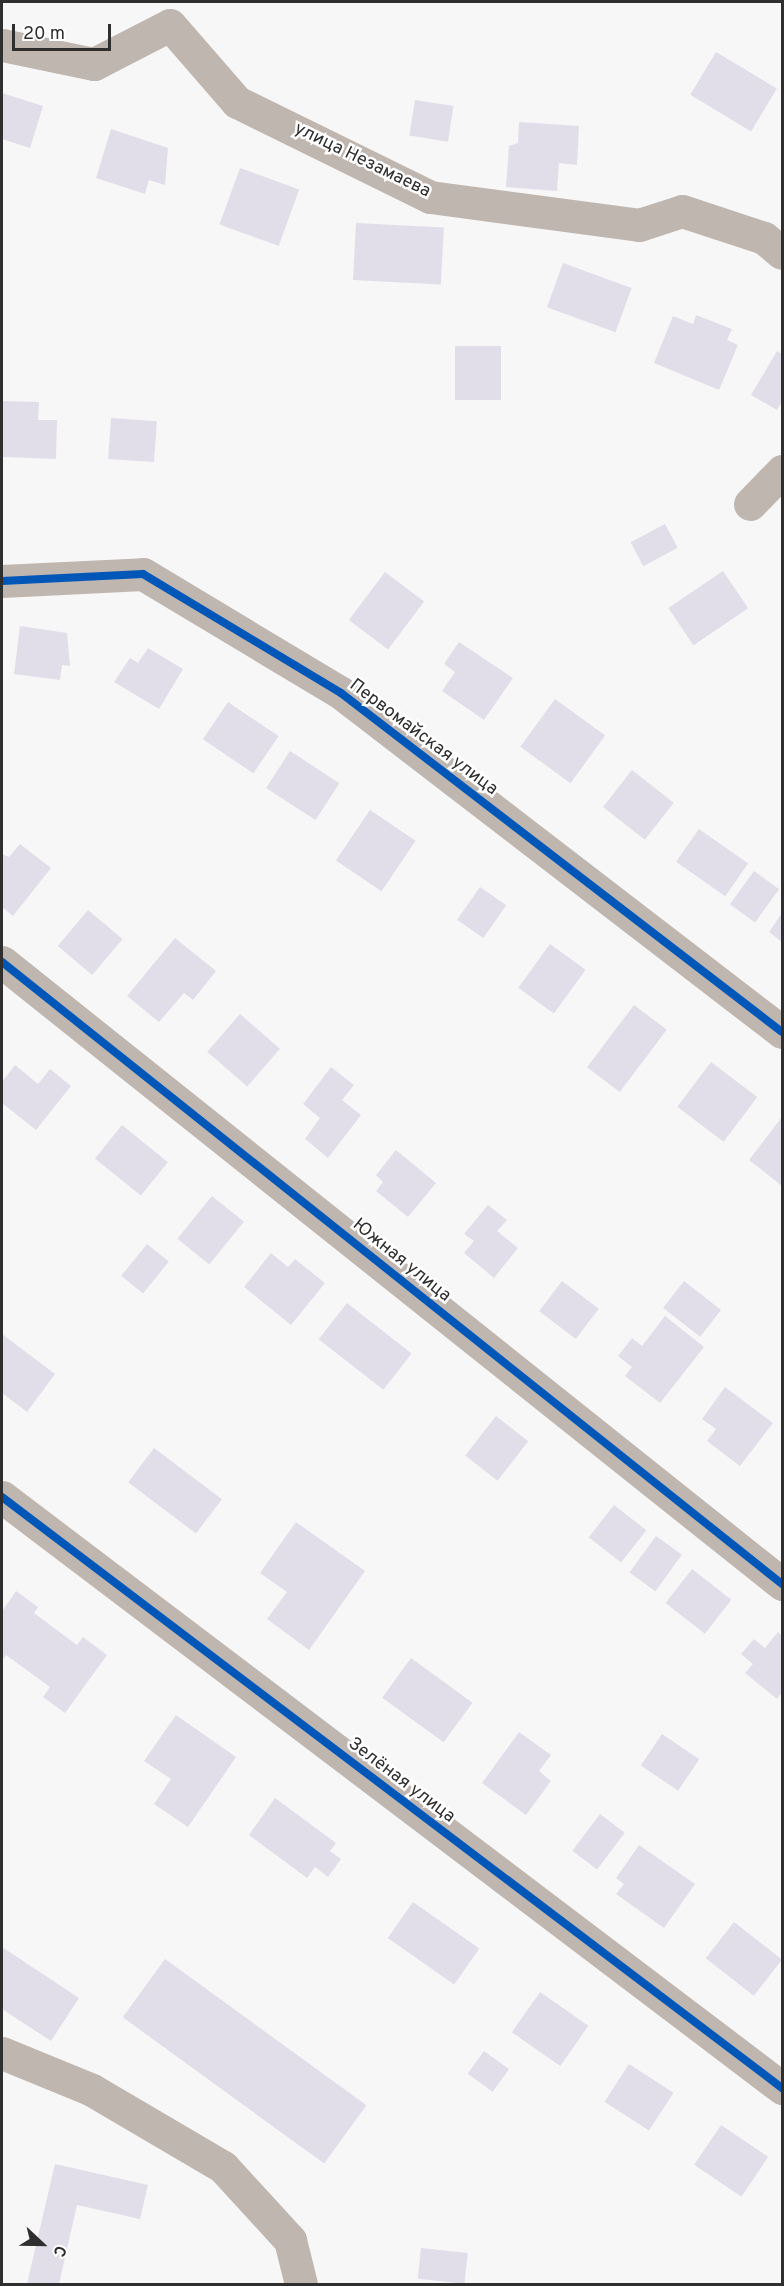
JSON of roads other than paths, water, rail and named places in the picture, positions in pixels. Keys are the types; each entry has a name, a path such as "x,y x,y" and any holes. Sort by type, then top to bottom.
{"street":[{"name":"улица Незамаева","path":"2,45 94,64 169,13 237,102 430,197 639,225 682,211 773,245"},
{"path":"750,504 783,471"},
{"name":"Первомайская улица","path":"2,581 143,574 340,693 783,1032"},
{"name":"Южная улица","path":"2,962 783,1584"},
{"name":"Зелёная улица","path":"2,1497 783,2088"},
{"path":"2,2053 92,2090 223,2167 290,2240 301,2284"}]}
